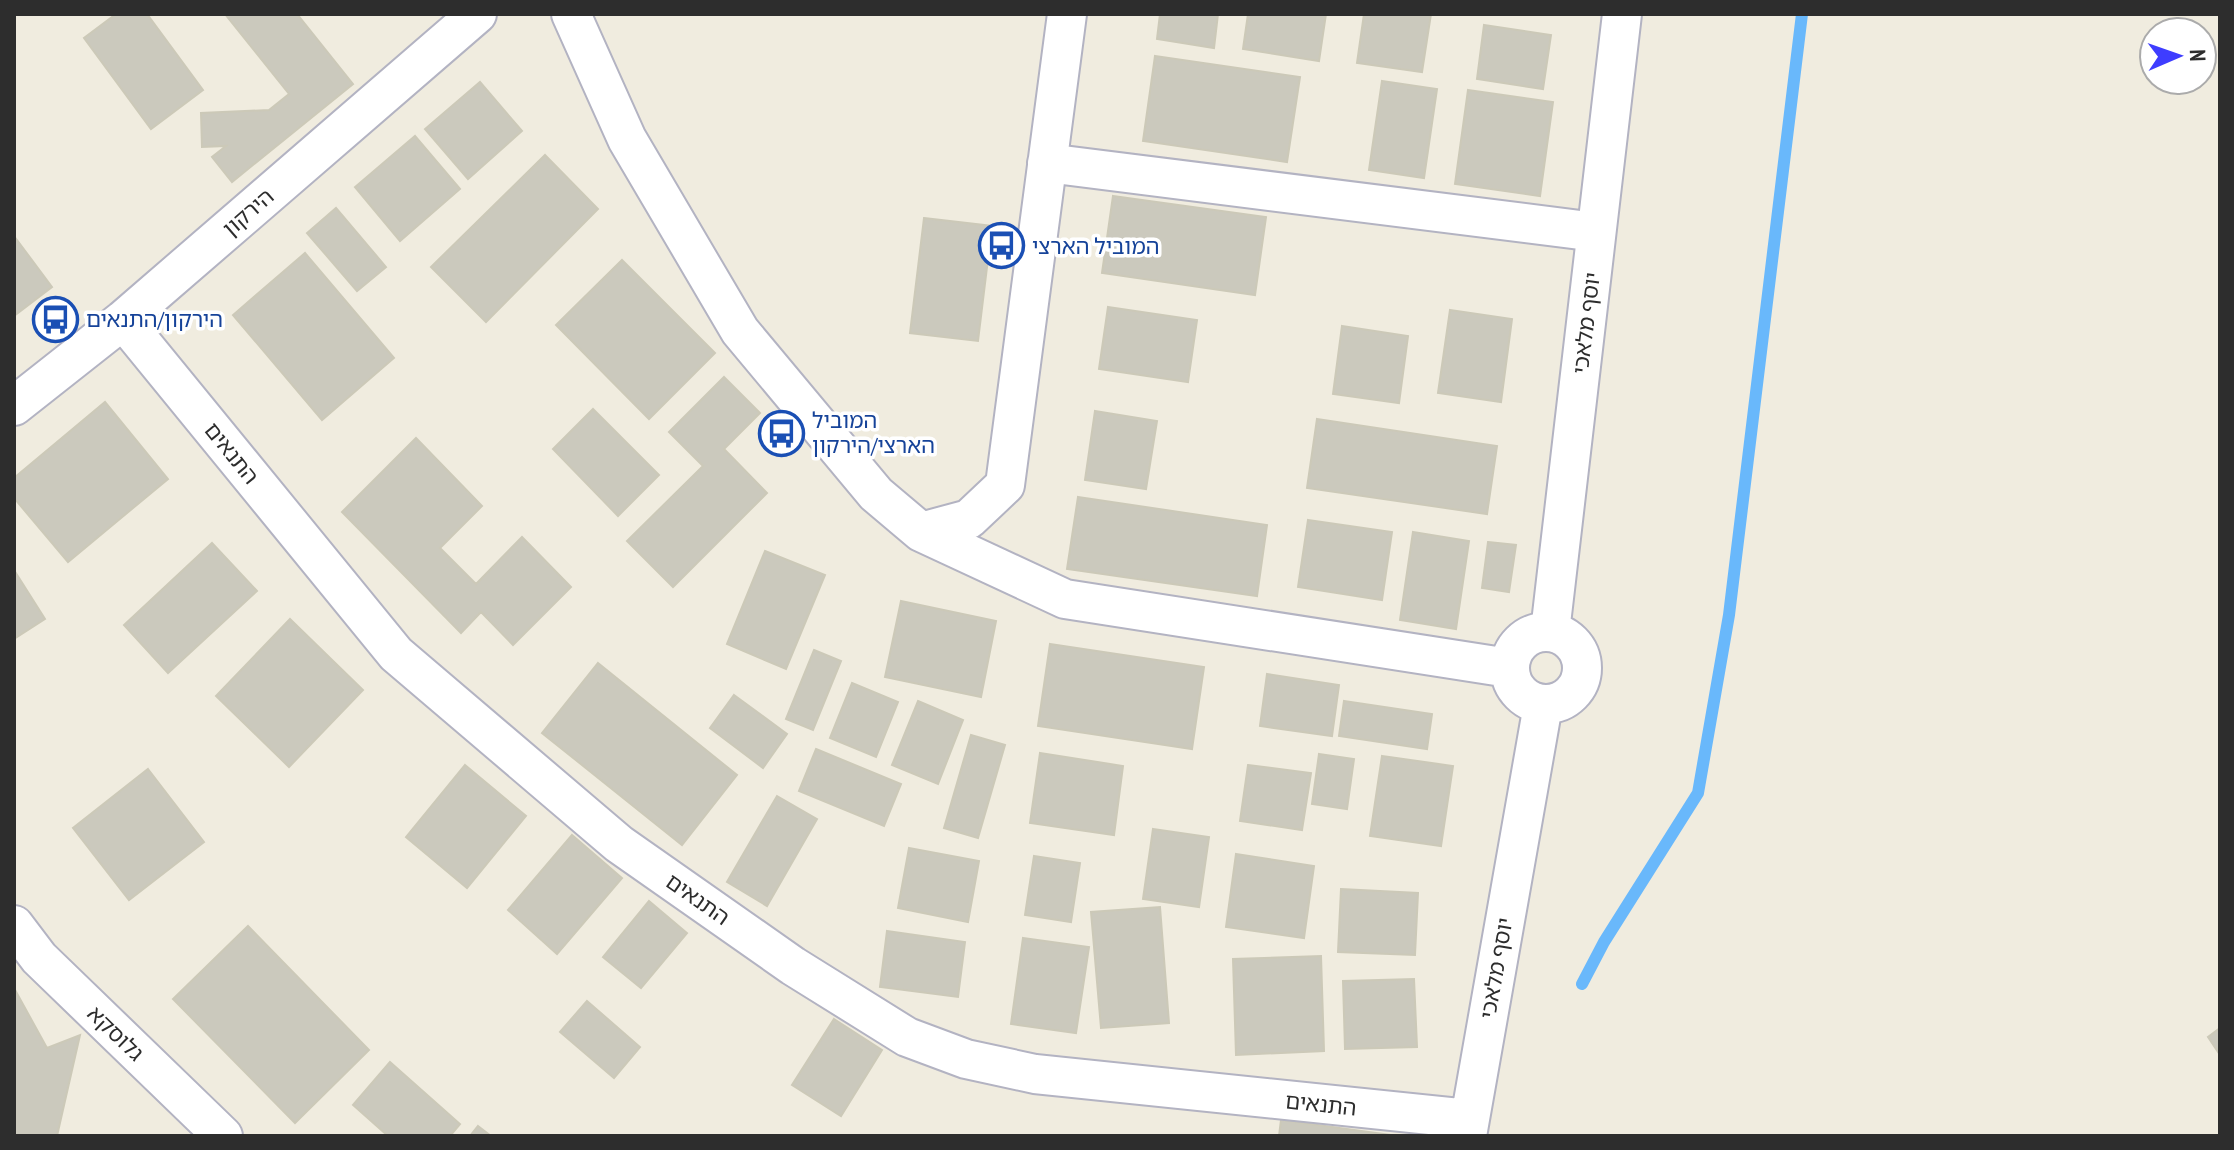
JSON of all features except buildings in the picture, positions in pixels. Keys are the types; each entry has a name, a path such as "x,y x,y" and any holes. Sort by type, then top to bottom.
{"street":[{"name":"הירקון","path":"14,406 123,320 477,14"},
{"path":"571,14 627,139 740,331 876,494 921,532 1065,599 1509,668"},
{"path":"921,532 969,519 1005,485 1067,14"},
{"name":"יוסף מלאכי","path":"1550,632 1622,14"},
{"path":"1047,163 1596,232"},
{"name":"התנאים","path":"123,320 396,654 619,844 793,966 907,1037 966,1059 1035,1074 1468,1127"},
{"path":"1550,632 1565,637 1574,645 1583,669 1576,689 1567,698 1543,705 1528,700 1518,692 1509,668 1516,647 1525,638 1550,632"},
{"name":"יוסף מלאכי","path":"1468,1127 1543,705"},
{"name":"גלוסקא","path":"14,925 39,958 223,1136"}],"waterway":[{"path":"1582,984 1604,942 1698,793 1729,615 1802,14"}],"place":[{"name":"המוביל הארצי","path":"1001,246"},
{"name":"הירקון/התנאים","path":"55,319"},
{"name":"המוביל הארצי/הירקון","path":"781,433"}]}
